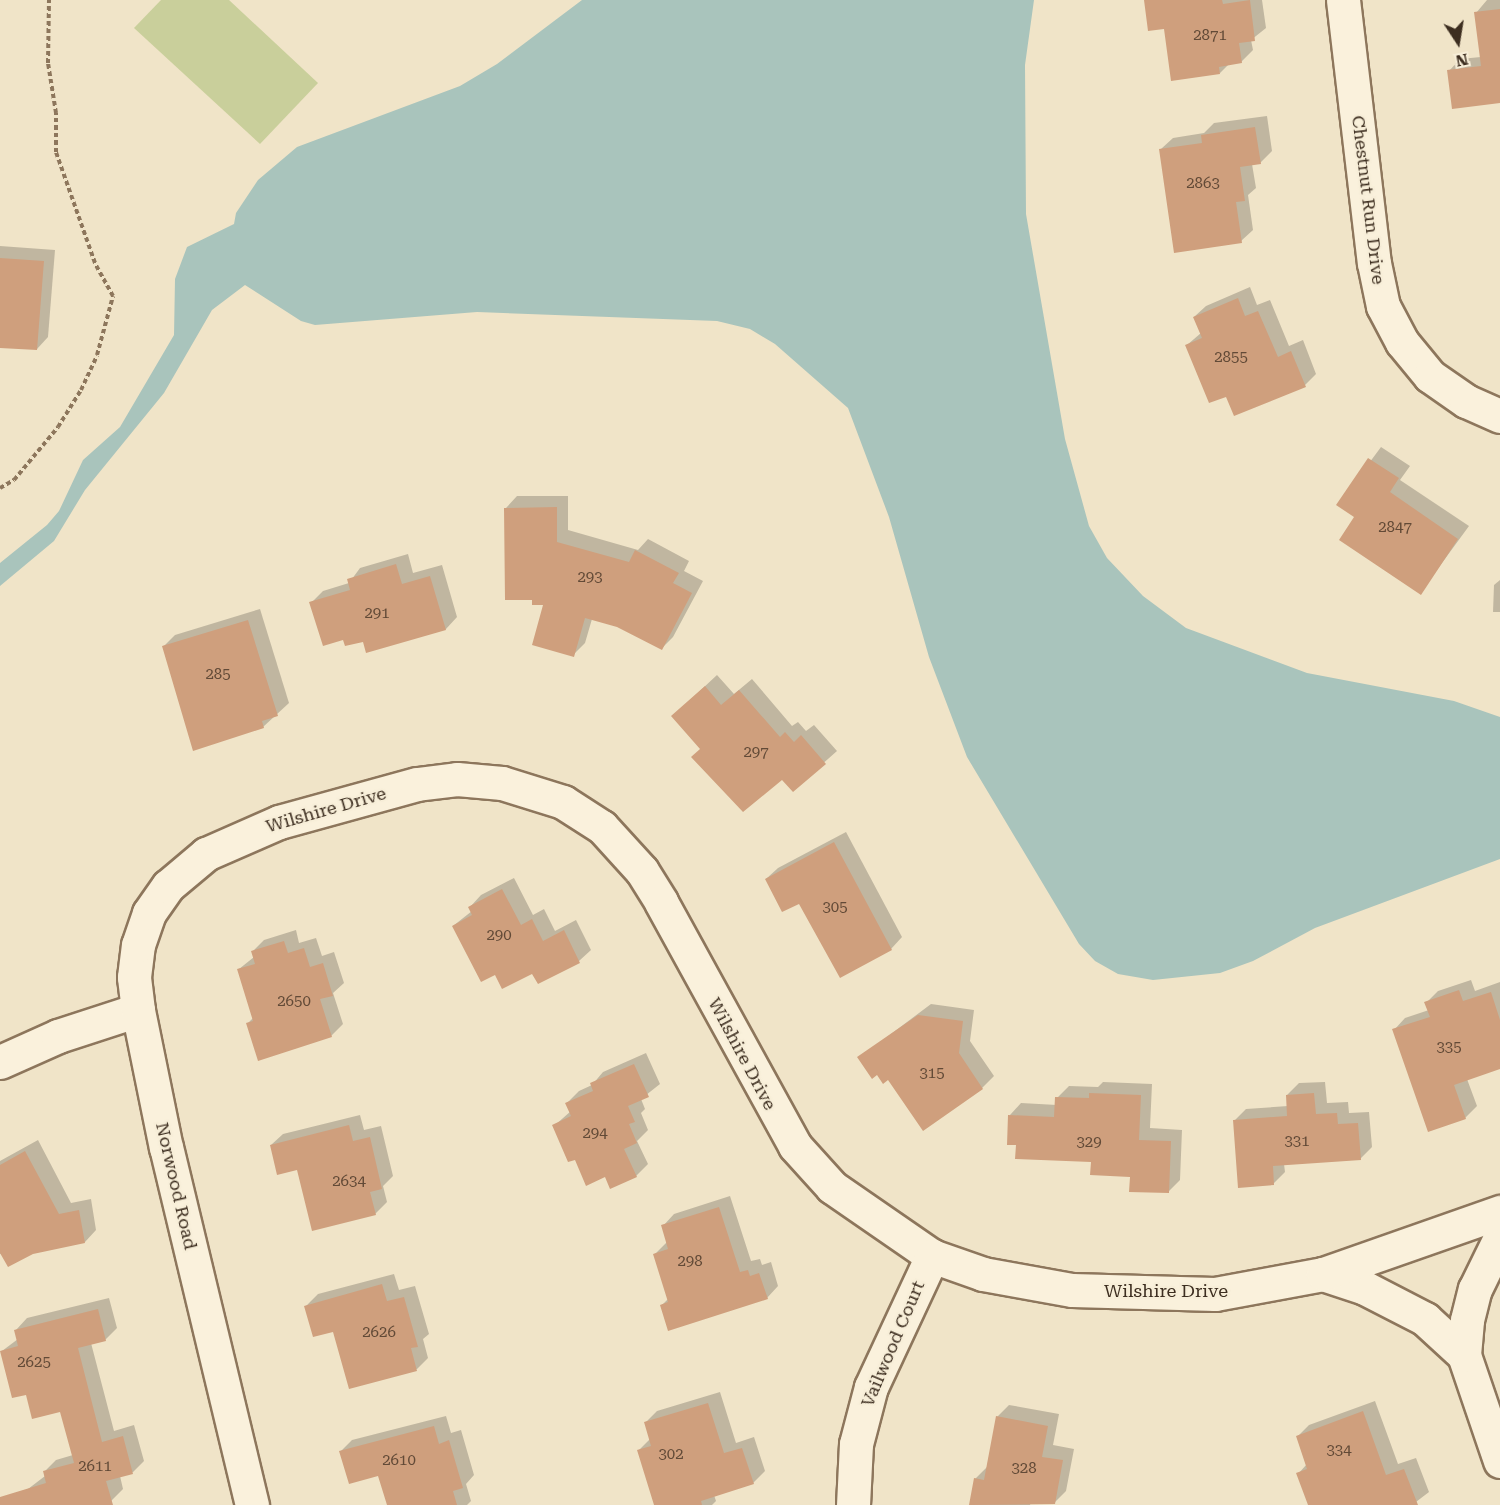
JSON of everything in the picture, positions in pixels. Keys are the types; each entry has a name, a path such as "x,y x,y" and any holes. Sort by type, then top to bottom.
{"street":[{"name":"Chestnut Run Drive","path":"1343,0 1374,263 1383,306 1402,342 1430,376 1466,401 1500,416"},
{"name":"Wilshire Drive","path":"138,1010 134,978 138,945 149,913 168,886 189,867 233,839 417,784 479,779 538,792 588,816 622,846 642,871 780,1125 810,1164 871,1216 932,1256 1021,1282 1118,1292 1215,1294 1323,1274 1500,1212"},
{"path":"0,1062 58,1036 138,1010"},
{"name":"Norwood Road","path":"138,1010 166,1148 252,1505"},
{"path":"1500,1238 1475,1289 1467,1320 1464,1355 1500,1461"},
{"name":"Vailwood Court","path":"853,1505 856,1444 872,1387 932,1256"},
{"path":"1323,1274 1365,1288 1416,1314 1464,1355"}],"path":[{"path":"0,488 14,480 58,427 81,390 97,355 113,296 95,263 56,152 56,113 48,63 49,0"}],"green space":[{"path":"161,0 229,0 318,83 260,144 134,28"}],"water":[{"path":"582,0 1034,0 1025,65 1026,214 1065,439 1089,526 1107,558 1143,596 1186,628 1307,673 1454,701 1500,717 1500,859 1315,928 1253,961 1220,973 1153,980 1118,974 1095,961 1079,944 967,757 929,657 889,517 848,408 775,344 750,329 717,321 477,312 315,325 301,321 245,285 212,310 164,393 85,490 54,541 0,586 0,563 47,525 59,511 83,460 120,427 174,335 175,279 187,247 234,224 236,213 258,180 297,147 460,86 497,64"}],"building":[{"path":"1144,0 1222,0 1223,4 1250,0 1255,41 1239,43 1242,63 1219,67 1220,74 1171,81 1164,29 1148,31"},
{"path":"1500,9 1500,103 1452,109 1447,70 1481,66 1474,12"},
{"path":"1255,127 1261,164 1240,167 1245,201 1236,202 1242,243 1174,253 1159,149 1202,143 1201,135"},
{"path":"0,258 44,261 37,350 0,348"},
{"path":"1238,298 1245,316 1258,311 1278,357 1291,351 1306,387 1234,416 1226,397 1209,403 1185,345 1202,338 1193,317"},
{"path":"1368,458 1399,478 1390,492 1458,539 1421,595 1339,540 1354,517 1336,505"},
{"path":"557,507 557,542 629,562 635,550 679,573 673,583 692,593 662,650 617,627 585,618 574,657 532,645 543,605 532,605 532,600 505,600 504,508"},
{"path":"396,564 402,584 430,576 446,630 366,653 363,642 345,646 343,640 323,646 309,602 350,590 347,579"},
{"path":"248,620 278,716 262,721 264,728 193,751 162,646"},
{"path":"705,686 721,705 739,690 780,737 785,732 794,742 801,735 826,764 793,792 782,780 743,812 691,757 700,749 671,716"},
{"path":"834,842 892,950 840,978 799,904 782,912 765,879"},
{"path":"502,889 521,925 532,919 543,941 564,930 580,963 538,984 532,974 502,989 495,975 481,982 452,926 472,915 468,907"},
{"path":"284,941 288,953 304,948 310,967 323,963 333,996 320,999 332,1037 258,1061 246,1023 253,1021 237,969 255,964 251,951"},
{"path":"1459,990 1463,1001 1491,992 1500,1020 1500,1069 1454,1085 1466,1119 1428,1132 1392,1029 1430,1017 1424,1002"},
{"path":"918,1015 963,1021 959,1053 983,1089 923,1131 888,1080 883,1084 877,1075 872,1079 857,1057"},
{"path":"634,1064 649,1097 628,1106 635,1122 629,1124 637,1143 624,1149 637,1177 610,1189 605,1177 586,1186 575,1160 568,1162 552,1125 571,1116 565,1103 593,1091 590,1083"},
{"path":"1089,1093 1141,1095 1139,1140 1171,1141 1169,1193 1129,1192 1130,1177 1090,1175 1091,1162 1015,1159 1016,1145 1007,1145 1008,1115 1054,1117 1055,1097 1089,1098"},
{"path":"1314,1093 1316,1114 1337,1113 1338,1124 1358,1123 1361,1160 1273,1166 1274,1185 1238,1188 1233,1120 1287,1116 1286,1095"},
{"path":"349,1125 353,1141 370,1137 382,1189 370,1192 376,1215 312,1231 297,1170 277,1175 270,1145"},
{"path":"25,1151 59,1214 79,1210 85,1243 33,1254 8,1267 0,1253 0,1165"},
{"path":"719,1207 740,1272 748,1270 750,1276 759,1273 768,1299 668,1331 660,1305 668,1302 653,1254 668,1249 661,1225"},
{"path":"382,1284 387,1301 404,1297 418,1347 411,1348 417,1371 349,1389 333,1332 313,1337 304,1306"},
{"path":"98,1309 106,1341 78,1348 102,1442 123,1436 133,1474 106,1481 113,1505 0,1505 0,1497 46,1483 43,1471 74,1463 60,1412 32,1419 26,1395 12,1398 0,1351 18,1346 14,1330"},
{"path":"708,1403 724,1453 742,1448 754,1484 701,1501 702,1505 654,1505 637,1450 651,1446 644,1422"},
{"path":"1363,1411 1386,1475 1404,1469 1418,1505 1308,1505 1296,1473 1307,1469 1296,1436"},
{"path":"996,1416 1048,1426 1042,1457 1063,1460 1055,1504 969,1505 974,1478 984,1480"},
{"path":"434,1426 439,1444 449,1440 463,1488 453,1491 457,1505 387,1505 378,1476 349,1484 339,1451"}]}
